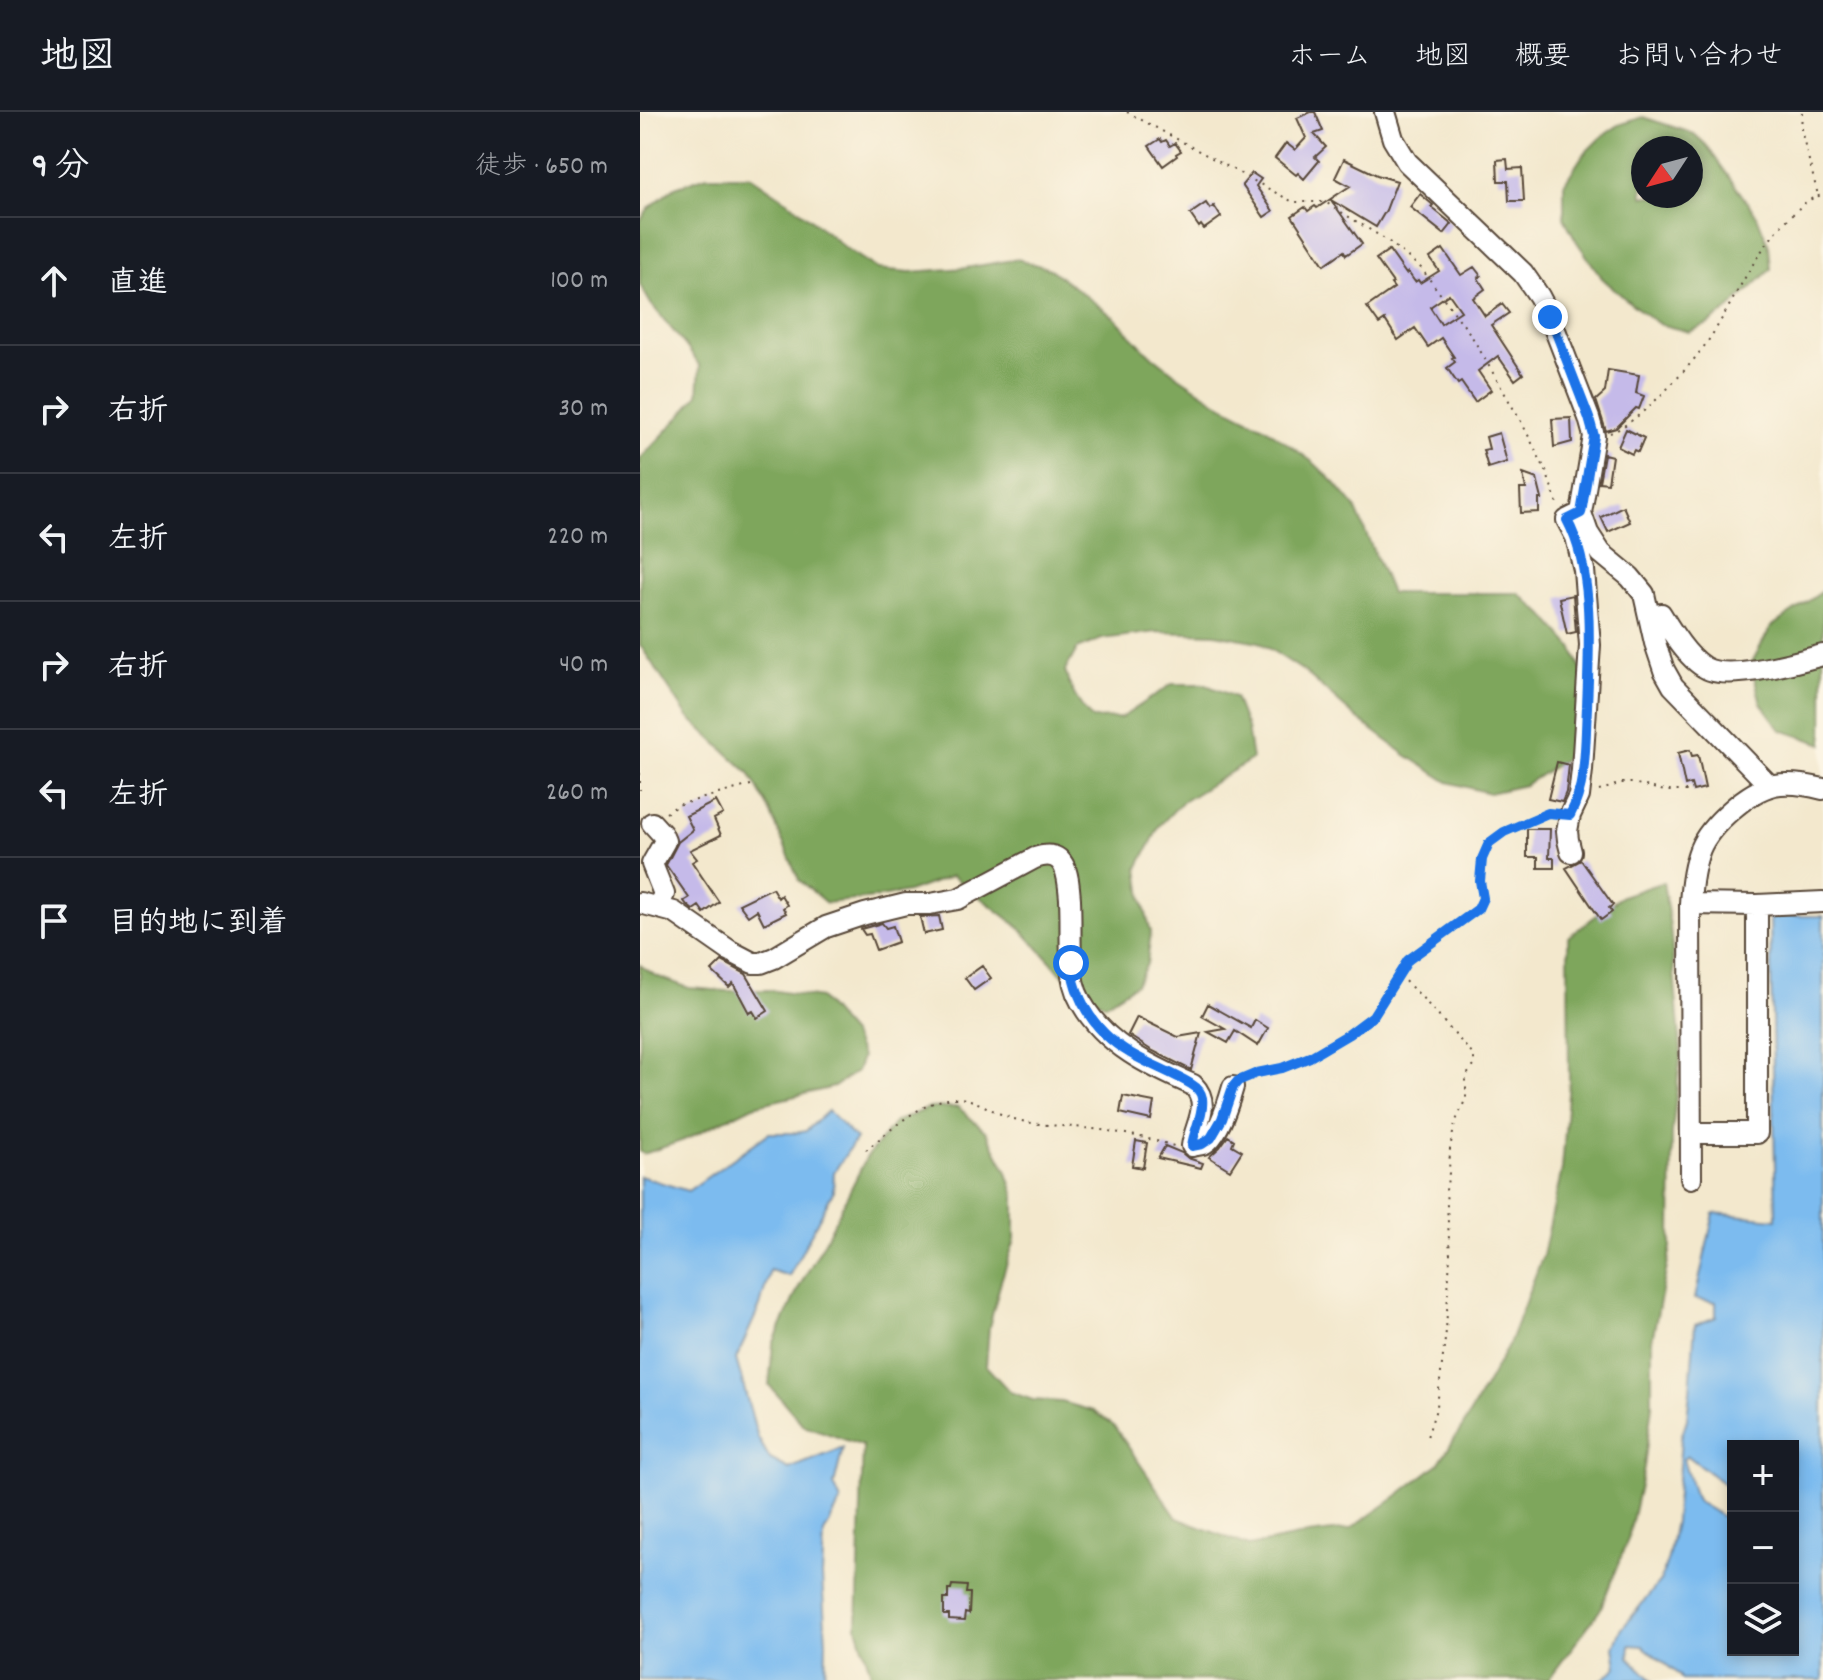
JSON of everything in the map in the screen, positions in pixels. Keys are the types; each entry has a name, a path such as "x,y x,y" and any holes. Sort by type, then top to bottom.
{"street":[{"path":"1385,112 1393,139 1407,162 1523,273 1539,296 1550,317 1594,436 1574,516 1584,570 1590,645 1586,733 1579,796 1567,831 1571,852"},
{"path":"1574,516 1601,553 1630,577 1644,594 1655,643 1673,686 1770,786"},
{"path":"1650,616 1661,614 1677,641 1698,663 1710,670 1733,672 1789,665 1823,655"},
{"path":"1691,1178 1690,904 1696,861 1706,837 1729,811 1770,786 1803,785 1823,789"},
{"path":"649,905 664,894 652,864 665,841 652,823"},
{"path":"649,905 674,912 730,951 753,963 761,963 826,927 906,904 958,899 1035,858 1045,854 1055,856 1069,876 1071,963 1080,1000 1096,1024 1117,1044 1148,1064 1193,1085 1200,1093 1199,1124 1192,1146 1211,1138 1222,1119 1233,1087"},
{"path":"1690,904 1823,902"},
{"path":"1692,1133 1757,1133 1757,905"}],"path":[{"path":"1127,112 1293,202 1325,202 1388,241 1421,268 1471,335 1523,425 1546,471 1555,501 1574,516"},
{"path":"1594,436 1620,429 1650,406 1707,342 1759,252 1775,231 1808,199 1821,196 1801,130 1802,112"},
{"path":"640,773 640,790"},
{"path":"1580,783 1591,792 1621,783 1665,791 1687,791"},
{"path":"652,823 678,805 751,785"},
{"path":"1233,1087 1238,1081 1257,1073 1282,1068 1310,1057 1373,1016 1408,960 1478,909 1483,898 1480,881 1482,859 1489,843 1504,832 1548,813 1570,815"},
{"path":"1399,976 1446,1023 1475,1060 1466,1076 1466,1098 1455,1123 1450,1148 1446,1190 1450,1255 1446,1331 1437,1406 1427,1437"},
{"path":"866,1150 921,1109 957,1097 975,1101 1007,1117 1032,1123 1089,1128 1175,1146 1192,1146"}],"green space":[{"path":"1643,117 1694,134 1696,136 1631,136 1631,208 1703,208 1703,142 1757,216 1769,246 1771,269 1730,308 1708,324 1689,332 1659,324 1629,302 1602,278 1564,218 1564,184 1583,155 1619,125"},
{"path":"707,176 750,176 878,269 910,272 965,268 1018,259 1050,269 1115,318 1146,351 1179,377 1223,406 1266,428 1314,463 1355,507 1391,593 1518,593 1543,614 1572,647 1588,685 1588,722 1568,757 1525,785 1489,793 1448,782 1406,755 1358,719 1305,672 1259,642 1215,634 1157,632 1102,639 1077,649 1065,671 1075,696 1092,719 1121,718 1172,684 1204,684 1235,697 1247,728 1252,759 1181,803 1160,825 1138,868 1151,932 1147,964 1136,984 1105,1004 1076,989 1020,928 952,876 908,892 826,903 799,880 769,809 749,773 688,717 640,645 640,459 698,395 700,366 651,304 640,285 640,221 648,209 675,187"},
{"path":"1823,591 1823,744 1781,730 1761,703 1751,664 1771,627"},
{"path":"1663,882 1681,1051 1672,1133 1671,1247 1652,1340 1652,1405 1644,1467 1628,1539 1600,1610 1548,1680 873,1680 857,1627 863,1446 803,1425 769,1385 773,1344 799,1287 866,1158 895,1122 929,1108 958,1107 986,1132 1006,1170 1015,1196 1015,1239 989,1327 986,1366 1010,1392 1033,1400 1062,1402 1093,1411 1114,1426 1177,1518 1249,1546 1350,1529 1438,1464 1509,1344 1543,1255 1562,1169 1569,1081 1568,937 1622,896"},
{"path":"640,965 656,976 689,988 770,990 820,998 852,1035 862,1057 857,1071 834,1087 753,1106 684,1140 644,1154 640,1152"}],"water":[{"path":"1770,916 1823,916 1823,1680 1682,1680 1643,1646 1630,1645 1629,1657 1652,1680 1602,1680 1617,1667 1614,1647 1621,1630 1661,1580 1668,1558 1675,1521 1681,1438 1687,1419 1695,1325 1716,1317 1716,1302 1695,1299 1714,1213 1776,1219"},
{"path":"828,1111 856,1139 834,1172 833,1192 789,1276 770,1270 760,1306 736,1359 758,1438 770,1459 789,1469 843,1448 834,1485 841,1501 824,1533 825,1680 640,1680 640,1176 688,1191 769,1133 806,1131"}],"building":[{"path":"1315,112 1323,131 1314,134 1326,147 1315,157 1319,161 1304,179 1275,158 1286,143 1295,150 1306,138 1297,118"},
{"path":"1160,139 1162,142 1166,140 1170,146 1175,143 1181,151 1163,166 1149,146"},
{"path":"1344,159 1397,181 1376,227 1331,200 1362,244 1346,255 1344,251 1324,265 1292,216 1305,207 1308,211 1315,206 1317,208 1350,186 1335,178"},
{"path":"1507,159 1508,169 1522,168 1524,201 1509,201 1508,181 1498,181 1497,160"},
{"path":"1252,173 1261,179 1256,186 1273,211 1264,217 1242,185"},
{"path":"1420,194 1452,224 1444,234 1410,207"},
{"path":"1206,203 1210,209 1214,206 1221,217 1204,229 1190,214"},
{"path":"1443,249 1461,275 1474,267 1485,289 1473,298 1485,316 1502,304 1509,313 1491,325 1523,374 1515,380 1498,356 1478,371 1491,390 1475,402 1447,368 1455,362 1454,357 1441,338 1428,347 1415,328 1398,340 1385,320 1379,324 1367,307 1394,288 1376,259 1389,250 1406,274 1408,272 1415,282 1418,280 1420,283 1439,271 1430,258","holes":["1449,294 1461,311 1441,324 1430,307"]},
{"path":"1608,370 1639,375 1636,393 1644,396 1639,409 1636,408 1616,428 1606,431 1596,400 1605,392"},
{"path":"1571,418 1572,442 1554,447 1552,419"},
{"path":"1626,429 1644,438 1638,452 1634,450 1632,454 1618,447"},
{"path":"1499,433 1507,462 1488,468 1483,450 1489,449 1486,437"},
{"path":"1604,454 1612,456 1608,483 1599,482"},
{"path":"1523,474 1537,479 1542,499 1539,499 1539,512 1521,513 1520,489 1526,489"},
{"path":"1623,506 1630,522 1608,532 1601,517"},
{"path":"1573,595 1576,632 1567,634 1559,598"},
{"path":"1690,750 1692,756 1698,755 1705,788 1693,791 1691,784 1685,786 1678,753"},
{"path":"1557,762 1569,765 1562,802 1548,799"},
{"path":"716,801 723,814 714,819 721,835 690,850 697,859 692,862 719,902 704,913 699,906 693,910 687,905 684,901 689,898 666,865 678,842 693,830 686,816"},
{"path":"1527,829 1550,829 1549,858 1554,858 1554,868 1538,868 1538,857 1527,857"},
{"path":"1581,860 1613,905 1609,908 1612,912 1601,920 1566,868"},
{"path":"772,888 787,905 783,908 786,913 764,924 757,910 748,916 739,904"},
{"path":"939,916 942,930 924,934 920,917"},
{"path":"882,923 886,928 893,926 898,942 876,950 870,934 865,935 861,929"},
{"path":"722,961 746,974 768,1011 757,1018 753,1011 749,1013 733,983 729,987 712,971"},
{"path":"982,966 991,978 974,990 965,978"},
{"path":"1208,1004 1251,1028 1255,1020 1268,1028 1258,1046 1235,1031 1228,1043 1208,1032 1225,1029 1202,1016"},
{"path":"1137,1017 1178,1037 1201,1033 1191,1070 1128,1035"},
{"path":"1123,1096 1154,1102 1151,1120 1120,1113"},
{"path":"1228,1136 1234,1140 1232,1145 1242,1151 1230,1170 1209,1157"},
{"path":"1136,1141 1147,1143 1143,1168 1132,1166"},
{"path":"1165,1146 1203,1163 1201,1168 1158,1158"},
{"path":"952,1585 967,1586 966,1593 970,1593 969,1614 965,1613 964,1621 949,1620 949,1615 944,1615 944,1599 948,1599 948,1589"}],"route":[{"path":"1071,963 1080,1000 1105,1035 1148,1064 1193,1085 1200,1093 1199,1124 1192,1146 1202,1144 1211,1138 1222,1119 1238,1081 1310,1057 1349,1034 1373,1016 1408,960 1478,909 1483,898 1480,881 1482,859 1489,843 1533,818 1548,813 1570,815 1579,796 1586,733 1590,645 1584,570 1576,537 1567,520 1581,513 1594,438 1550,317"}]}
